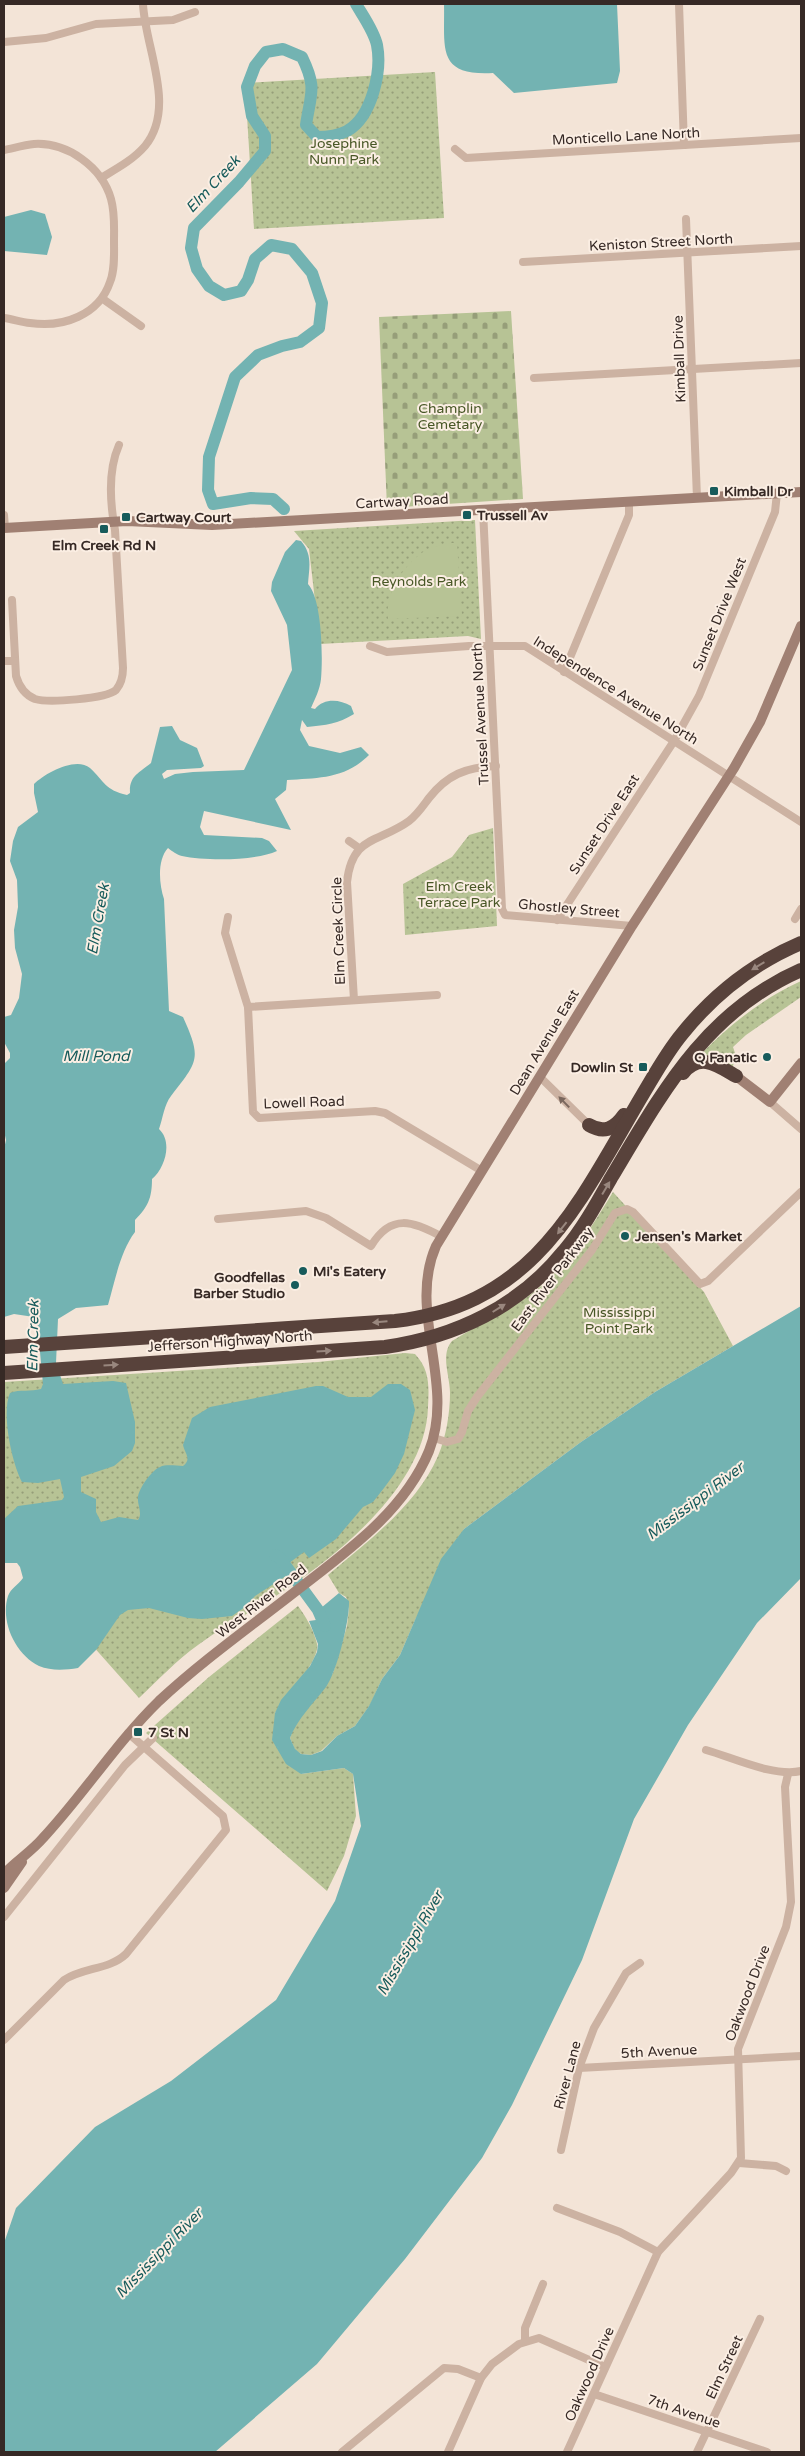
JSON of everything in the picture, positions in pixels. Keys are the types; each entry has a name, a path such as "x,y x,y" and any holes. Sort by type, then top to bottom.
{"highway":[{"path":"589,1125 604,1130 619,1122 654,1063 670,1049 696,1017 725,989 766,960 801,943"},
{"path":"637,1136 676,1073 702,1040 752,998 801,970"},
{"name":"Jefferson Highway North","path":"4,1347 379,1322 428,1316 462,1305 494,1288 519,1271 546,1247 572,1213 670,1049"},
{"path":"637,1136 651,1123 676,1082 690,1065 698,1062 711,1062 736,1076"},
{"name":"Jefferson Highway North","path":"4,1373 372,1348 431,1338 456,1330 512,1300 551,1266 584,1224 637,1136"}],"street":[{"path":"101,178 134,157 145,146 157,120 159,94 157,76 144,21 143,4"},
{"path":"679,4 684,145"},
{"path":"4,42 46,38 96,24 173,20 195,12"},
{"name":"Monticello Lane North","path":"455,150 466,158 801,138"},
{"path":"4,150 35,144 54,146 72,152 101,178 111,199 114,216 114,264 111,281 103,299 90,311 72,320 53,324 31,324 4,318"},
{"name":"Kimball Drive","path":"686,219 697,498"},
{"name":"Keniston Street North","path":"523,262 801,246"},
{"path":"103,299 141,326"},
{"path":"534,378 801,363"},
{"path":"12,600 15,660 18,683 23,690 37,699 44,700 104,696 116,690 121,682 123,668 112,470 119,444"},
{"name":"Cartway Road","path":"4,528 144,521 212,525 801,492"},
{"name":"Sunset Drive West","path":"674,742 708,674 775,512 777,493"},
{"path":"564,672 629,515 629,501"},
{"name":"Trussel Avenue North","path":"483,510 502,909 505,915"},
{"path":"4,515 4,528"},
{"name":"Dean Avenue East","path":"431,1338 426,1294 426,1275 429,1262 442,1237 632,926 729,775 760,722 801,626"},
{"name":"Independence Avenue North","path":"370,646 387,652 489,645 525,646 801,822"},
{"path":"4,661 15,660"},
{"name":"Sunset Drive East","path":"557,920 674,742"},
{"name":"Elm Creek Circle","path":"354,1000 347,882 348,870 360,848 373,838 409,821 441,784 454,774 482,766 496,766"},
{"path":"349,841 360,848"},
{"path":"796,919 801,909"},
{"name":"Ghostley Street","path":"505,915 632,926"},
{"name":"Lowell Road","path":"228,917 225,933 248,1007 253,1112 259,1118 375,1111 385,1113 482,1171"},
{"path":"248,1007 437,995"},
{"path":"770,1102 787,1084 801,1063"},
{"path":"787,1084 801,1074"},
{"path":"736,1076 801,1129"},
{"path":"540,1077 589,1125"},
{"name":"East River Parkway","path":"434,1438 447,1442 453,1441 461,1435 472,1405 592,1250 615,1213 627,1209 634,1212 700,1284 708,1281 801,1192"},
{"path":"218,1219 306,1211 326,1218 370,1246 384,1229 404,1223 420,1225 442,1237"},
{"name":"West River Road","path":"4,1874 54,1826 128,1734 192,1672 363,1537 402,1496 424,1463 434,1438 439,1390 431,1338"},
{"path":"4,2040 64,1980 78,1973 111,1964 126,1954 226,1830 223,1816 128,1734"},
{"path":"4,1917 94,1803 141,1747 153,1738"},
{"path":"706,1750 788,1774 801,1771"},
{"name":"Oakwood Drive","path":"567,2452 658,2252 738,2163 742,2151 738,2060 741,2037 786,1927 791,1902 785,1787 788,1774"},
{"name":"West River Road","path":"4,1888 28,1853"},
{"path":"791,1902 801,1902"},
{"name":"River Lane","path":"561,2150 579,2068 594,2028 626,1973 640,1963"},
{"name":"5th Avenue","path":"579,2068 801,2056"},
{"path":"738,2163 776,2166 786,2171"},
{"path":"557,2208 620,2232 658,2252"},
{"path":"525,2340 526,2328 543,2284"},
{"name":"Elm Street","path":"698,2452 760,2319"},
{"path":"448,2452 481,2378 492,2364 525,2340 539,2338 605,2367"},
{"path":"342,2452 444,2368 458,2369 481,2378"},
{"name":"7th Avenue","path":"594,2394 767,2452"}],"green space":[{"name":"Josephine Nunn Park","path":"435,72 444,218 254,229 245,83"},
{"name":"Champlin Cemetary","path":"511,311 523,499 387,508 379,317"},
{"name":"Reynolds Park","path":"475,520 481,639 468,636 320,644 309,549 294,531"},
{"path":"450,543 457,543 462,616 388,619 389,600 392,590 408,565 426,550"},
{"name":"Elm Creek Terrace Park","path":"493,828 497,926 405,935 403,884 452,857 469,835"},
{"path":"801,981 801,997 746,1035 733,1047 736,1056 732,1069 720,1060 702,1053 760,1004"},
{"name":"Mississippi Point Park","path":"613,1192 704,1292 733,1346 655,1392 581,1442 464,1529 416,1618 400,1655 382,1679 370,1705 355,1726 337,1736 321,1751 311,1755 301,1754 295,1750 290,1738 295,1724 333,1673 347,1626 349,1608 346,1597 339,1593 328,1575 375,1535 405,1506 429,1474 441,1449 448,1417 450,1393 446,1359 448,1347 452,1341 515,1305 547,1281 578,1245"},
{"path":"405,1353 415,1354 424,1366 428,1379 428,1407 424,1435 413,1463 396,1489 354,1537 282,1592 198,1645 139,1698 4,1546 4,1382 318,1362"},
{"path":"298,1606 314,1634 317,1651 308,1669 275,1713 301,1774 344,1768 353,1774 356,1816 344,1856 327,1891 146,1733 209,1677"}],"water":[{"path":"444,4 617,4 620,71 617,83 514,93 493,73 475,73 461,70 453,64 445,46"},
{"path":"31,210 45,214 52,237 47,255 4,251 4,217"},
{"name":"Mill Pond","path":"296,540 301,541 305,546 309,557 308,584 313,591 321,629 321,679 311,708 315,709 327,701 337,701 351,706 354,714 326,725 307,727 302,720 300,730 309,746 340,753 361,747 369,755 360,763 341,773 320,778 287,780 286,790 275,799 291,830 204,811 200,827 204,835 262,838 269,841 277,851 256,857 230,859 204,859 182,856 168,848 164,853 160,879 164,899 169,1011 183,1017 193,1042 194,1059 192,1067 165,1107 159,1129 166,1141 164,1162 152,1179 148,1202 135,1220 135,1232 125,1248 108,1305 76,1308 58,1319 56,1363 63,1384 113,1381 126,1383 135,1422 135,1443 132,1451 114,1466 81,1477 81,1492 96,1499 96,1512 101,1522 119,1517 138,1520 140,1515 138,1497 143,1484 153,1472 162,1466 183,1466 186,1463 187,1456 183,1445 192,1418 210,1407 316,1386 323,1386 348,1397 371,1397 388,1384 401,1384 410,1390 415,1410 404,1454 395,1473 373,1502 363,1507 336,1539 309,1558 304,1552 281,1569 286,1576 255,1596 245,1607 232,1616 202,1619 188,1618 149,1608 128,1610 120,1615 96,1650 78,1668 48,1669 30,1661 23,1654 12,1636 6,1616 8,1596 23,1578 17,1563 4,1563 4,1519 18,1506 62,1500 64,1497 60,1479 38,1483 22,1482 11,1451 7,1425 10,1393 41,1389 43,1384 37,1320 34,1317 14,1314 4,1317 4,1149 6,1140 4,1131 4,1064 10,1058 10,1053 4,1042 4,1017 11,1015 19,998 22,974 15,948 14,930 18,907 17,880 10,861 13,841 18,827 38,812 34,784 45,775 61,767 77,764 84,765 90,768 114,791 127,795 130,793 133,779 151,763 160,727 172,726 180,740 197,748 204,766 201,768 167,770 162,774 164,779 175,774 244,770 292,670 287,625 271,591 272,582 285,552"},
{"name":"Mississippi River","path":"801,1306 801,1578 757,1623 688,1725 634,1819 582,1960 512,2105 482,2158 405,2259 317,2364 215,2452 4,2452 4,2243 16,2208 95,2127 171,2081 276,2000 335,1901 361,1826 353,1774 344,1768 301,1774 286,1764 272,1740 275,1713 281,1700 310,1666 317,1652 318,1644 309,1621 316,1620 315,1613 339,1593 349,1601 342,1645 330,1680 301,1718 290,1738 295,1749 301,1754 311,1755 322,1751 337,1736 355,1726 369,1706 382,1679 400,1655 441,1559 464,1529 581,1442 655,1392"}],"waterway":[{"name":"Elm Creek","path":"284,509 273,499 251,498 213,504 208,490 209,457 235,377 258,355 282,346 300,342 319,328 322,303 312,273 292,249 271,245 255,259 248,280 241,291 224,295 209,286 197,269 191,248 194,228 239,182 265,151 265,136 252,116 247,87 255,66 266,52 283,49 302,57 310,76 312,90 306,125 317,137 332,136 347,131 363,115 373,92 378,67 378,56 373,34 356,4"},
{"name":"Elm Creek","path":"275,1555 280,1558 318,1610 325,1626"}],"place":[{"name":"Kimball Dr","path":"714,491"},
{"name":"Trussell Av","path":"467,515"},
{"name":"Cartway Court","path":"126,517"},
{"name":"Elm Creek Rd N","path":"104,529"},
{"name":"Q Fanatic","path":"767,1057"},
{"name":"Dowlin St","path":"643,1067"},
{"name":"Jensen's Market","path":"625,1236"},
{"name":"Mi's Eatery","path":"303,1271"},
{"name":"Goodfellas Barber Studio","path":"295,1285"},
{"name":"7 St N","path":"138,1732"}]}
